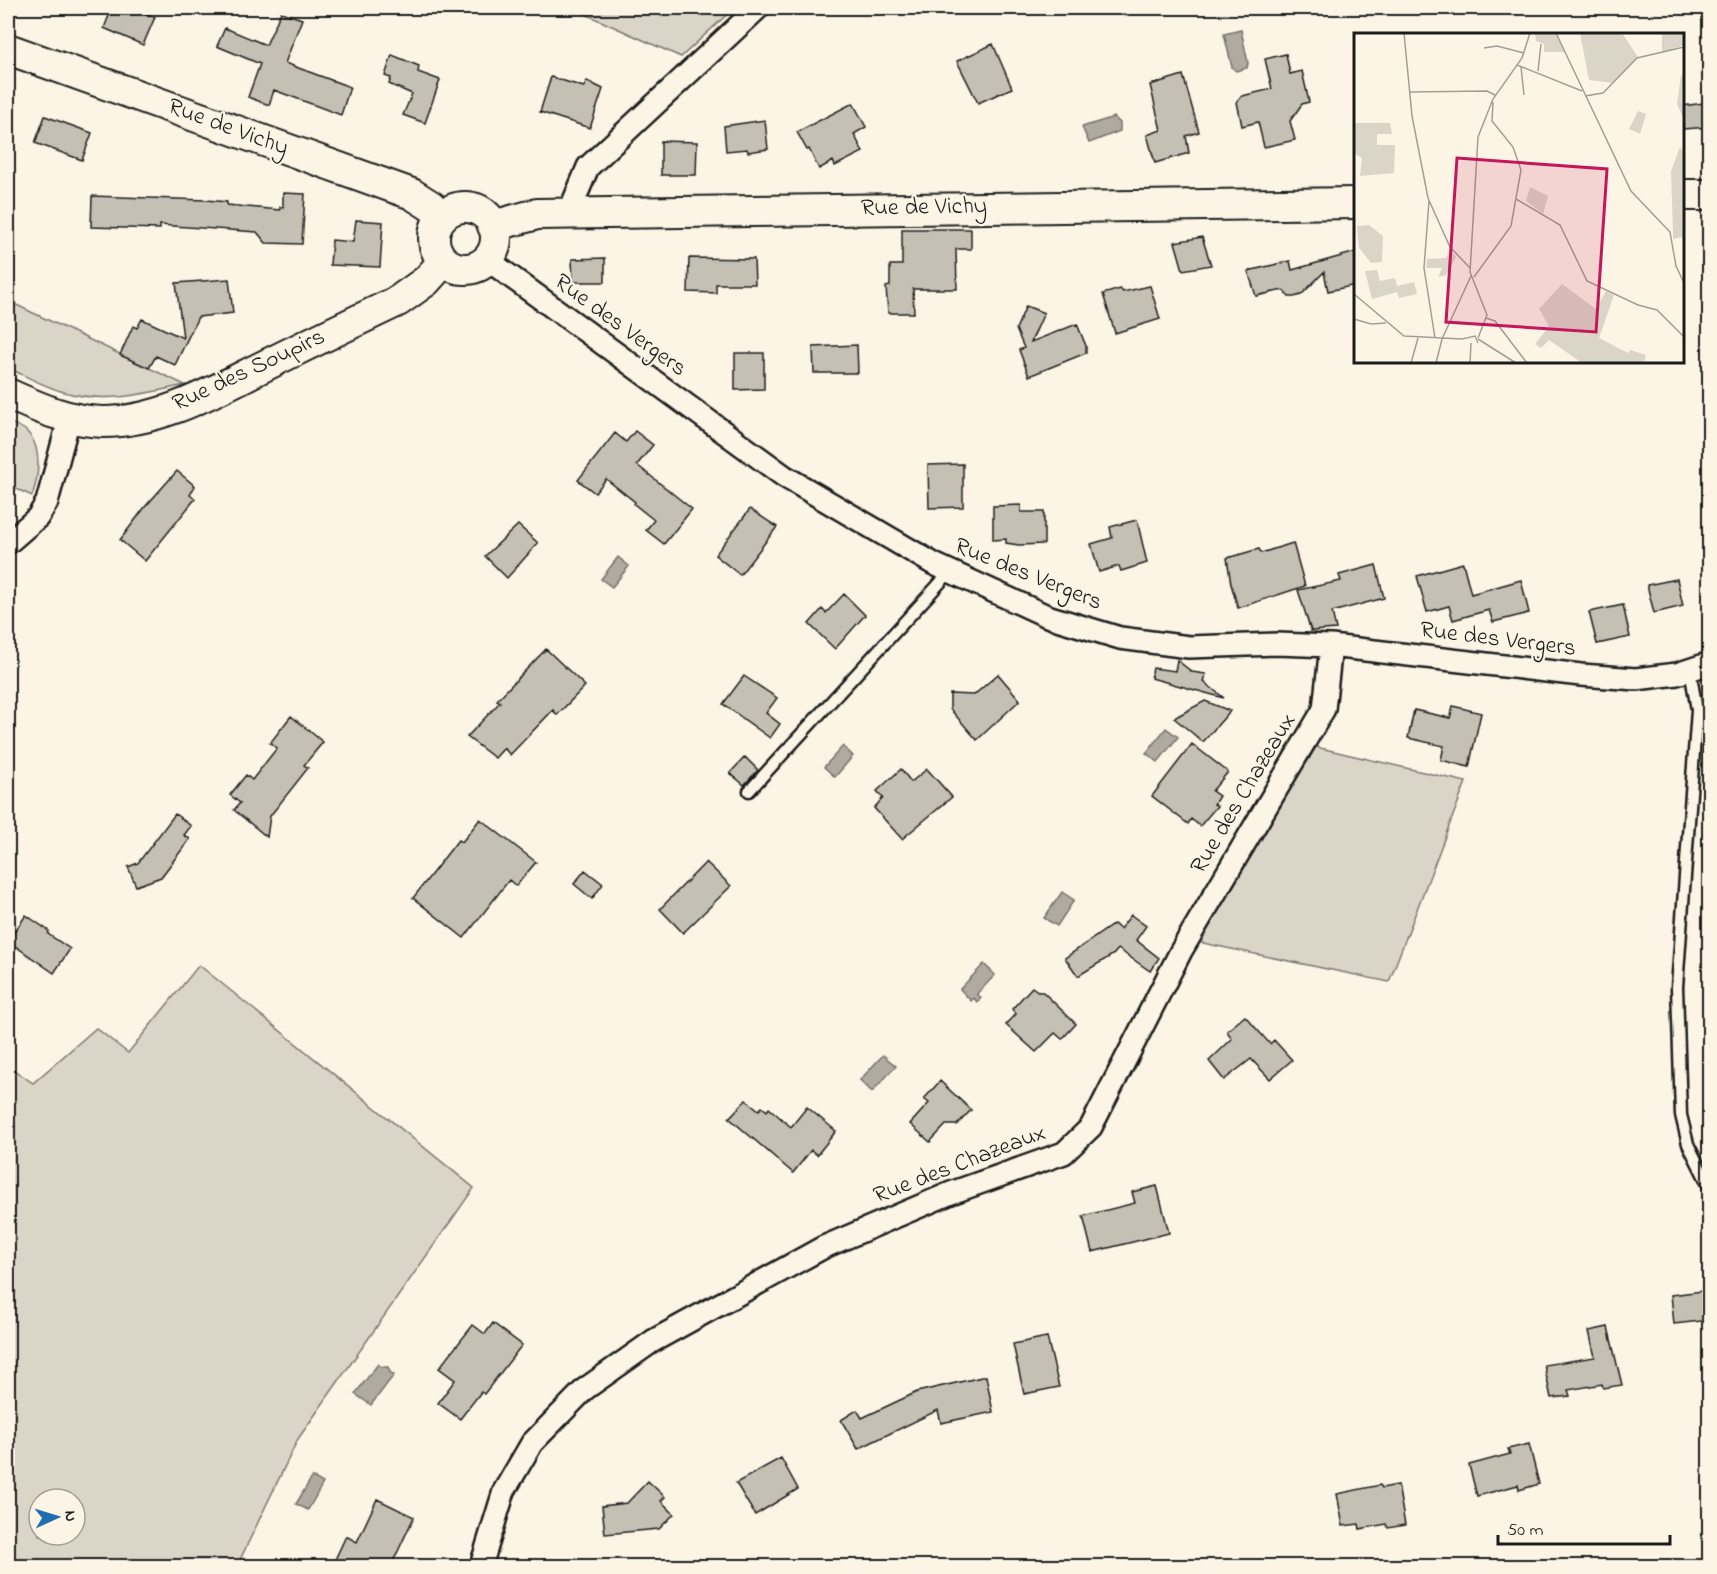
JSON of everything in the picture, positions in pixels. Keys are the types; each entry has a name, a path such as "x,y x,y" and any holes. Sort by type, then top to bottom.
{"street":[{"path":"573,213 573,203 588,167 758,8"},
{"name":"Rue de Vichy","path":"8,49 412,194 431,206 442,217"},
{"path":"1684,195 1710,195"},
{"name":"Rue de Vichy","path":"493,226 537,214 1354,202"},
{"path":"464,207 476,209 487,216 493,226 496,237 494,250 488,260 478,267 466,270 454,267 444,261 437,251 434,239 436,227 442,217 452,210 464,207"},
{"name":"Rue des Vergers","path":"488,260 784,476 950,572 1047,616 1120,638 1190,647 1277,644 1330,646 1636,679 1677,674 1700,666"},
{"name":"Rue des Soupirs","path":"8,394 69,419 104,422 138,418 183,406 398,301 426,281 444,261"},
{"path":"8,543 38,517 47,502 69,419"},
{"name":"Rue des Chazeaux","path":"482,1566 504,1491 532,1443 585,1389 653,1341 824,1247 951,1193 1064,1153 1091,1127 1181,951 1324,709 1330,646"}],"lane":[{"path":"749,791 950,572"},
{"path":"1700,666 1677,987 1681,1115 1688,1144 1710,1188"}],"shaded area":[{"path":"572,8 734,8 681,57"},
{"path":"1241,30 1248,63 1247,68 1236,71 1232,67 1224,34"},
{"path":"1114,117 1120,123 1120,131 1089,143 1082,127"},
{"path":"8,301 185,385 125,396 80,396 50,387 8,368"},
{"path":"8,422 25,430 35,444 38,471 32,496 8,485"},
{"path":"618,557 629,566 612,587 601,579"},
{"path":"1166,728 1178,737 1158,762 1146,753"},
{"path":"843,746 853,756 835,777 824,767"},
{"path":"1316,747 1466,782 1389,982 1198,942"},
{"path":"1062,892 1074,900 1057,926 1044,918"},
{"path":"984,964 995,975 977,994 981,998 977,1002 974,998 971,1001 960,989"},
{"path":"199,965 474,1188 298,1439 238,1564 242,1566 8,1566 8,1066 33,1083 96,1028 128,1053"},
{"path":"883,1055 896,1066 872,1092 860,1080"},
{"path":"378,1364 388,1367 394,1375 371,1405 355,1394"},
{"path":"312,1477 323,1483 308,1510 296,1504"}],"building":[{"path":"112,8 129,8 155,17 143,45 104,28"},
{"path":"281,12 302,19 285,63 350,87 341,115 274,90 269,105 248,97 260,64 217,46 225,28 266,45"},
{"path":"993,44 1012,88 978,103 957,61"},
{"path":"1286,54 1290,74 1302,71 1309,102 1302,104 1290,121 1295,140 1264,147 1258,122 1242,126 1237,102 1242,96 1272,89 1265,59"},
{"path":"392,55 419,66 418,72 440,80 425,123 403,115 412,94 389,84 391,78 385,76"},
{"path":"1183,75 1199,132 1186,136 1189,153 1155,163 1147,135 1161,130 1150,85"},
{"path":"551,77 584,87 587,81 603,89 590,128 540,112"},
{"path":"1710,102 1710,127 1684,129 1684,106"},
{"path":"853,103 866,127 854,134 863,152 835,166 833,161 819,169 797,132"},
{"path":"45,116 92,133 82,160 35,143"},
{"path":"765,120 768,149 748,152 747,149 726,151 724,126"},
{"path":"661,141 697,142 696,175 661,175"},
{"path":"283,193 305,194 302,244 266,243 257,232 160,225 160,229 91,227 92,196 206,200 227,202 227,205 280,210 280,207 283,207"},
{"path":"356,220 383,222 380,267 330,265 332,240 353,242"},
{"path":"902,229 971,229 971,249 956,249 957,289 913,289 914,313 888,313 886,287 890,286 890,265 902,265"},
{"path":"1202,237 1211,265 1183,270 1175,242"},
{"path":"1354,253 1354,285 1328,291 1324,272 1301,295 1289,297 1283,290 1256,296 1248,271 1290,261 1292,270"},
{"path":"605,258 605,282 573,282 572,259"},
{"path":"689,258 754,259 755,284 716,284 716,293 688,292"},
{"path":"229,279 233,313 198,317 175,365 156,356 149,368 120,355 133,326 137,328 142,319 183,338 176,283"},
{"path":"1150,286 1160,319 1115,333 1103,294 1120,289 1123,292"},
{"path":"1026,306 1044,313 1031,342 1077,324 1086,346 1086,353 1029,376 1019,350 1024,348 1016,329"},
{"path":"857,345 858,373 814,373 813,347"},
{"path":"735,353 764,353 764,389 735,390"},
{"path":"635,431 653,445 637,465 692,509 664,544 646,530 654,520 606,479 595,493 578,480 615,433 626,442"},
{"path":"963,464 963,507 929,508 928,465"},
{"path":"177,471 195,486 190,495 195,499 145,561 120,540"},
{"path":"1021,505 1021,512 1044,512 1044,544 1019,545 1006,543 1006,539 993,540 993,506"},
{"path":"750,509 777,527 740,575 715,555"},
{"path":"1137,520 1147,563 1121,571 1119,566 1099,572 1091,544 1112,538 1110,527"},
{"path":"518,525 538,543 507,578 485,556"},
{"path":"1293,543 1305,586 1238,608 1227,558 1259,549 1261,553"},
{"path":"1463,563 1471,594 1521,580 1529,613 1493,622 1489,610 1453,620 1449,606 1427,612 1417,576"},
{"path":"1376,565 1384,598 1332,612 1336,629 1311,631 1298,590 1341,581 1339,575"},
{"path":"1677,579 1683,606 1654,613 1647,585"},
{"path":"844,594 865,615 835,649 809,624 822,609 826,613"},
{"path":"1623,605 1630,637 1597,644 1589,612"},
{"path":"546,649 585,686 557,715 553,710 510,755 504,748 495,758 467,737 500,702 497,700"},
{"path":"1177,660 1192,672 1206,674 1204,682 1224,698 1151,678 1153,668 1175,671"},
{"path":"998,674 1020,700 977,740 950,709 950,694 974,695"},
{"path":"744,676 777,698 766,713 780,724 770,738 723,704"},
{"path":"1205,701 1230,711 1203,742 1174,718"},
{"path":"1453,706 1481,713 1469,767 1441,760 1444,746 1408,738 1414,710 1450,718"},
{"path":"291,716 323,742 304,765 308,768 270,816 267,837 234,810 240,803 230,795 246,775 252,780 277,748 270,743"},
{"path":"1192,744 1228,772 1212,791 1219,796 1214,804 1217,806 1200,826 1191,819 1188,824 1152,796"},
{"path":"745,757 758,770 744,785 730,773"},
{"path":"901,769 911,782 927,769 952,797 902,839 874,808 883,798 877,791"},
{"path":"175,814 191,826 184,835 190,839 161,877 136,886 128,867 138,863"},
{"path":"480,819 536,862 516,886 509,880 464,938 413,898 458,840 462,842"},
{"path":"706,862 731,886 683,933 660,909"},
{"path":"585,870 603,884 592,899 574,884"},
{"path":"26,915 70,949 54,973 8,941"},
{"path":"1131,915 1146,926 1136,940 1159,958 1150,971 1118,949 1114,954 1078,976 1065,958 1114,924 1120,929"},
{"path":"1032,987 1043,992 1076,1024 1062,1039 1055,1033 1036,1052 1006,1025 1016,1014 1012,1009"},
{"path":"1245,1016 1270,1044 1274,1040 1292,1060 1270,1079 1251,1059 1224,1080 1209,1061 1232,1039 1227,1031"},
{"path":"940,1081 971,1110 957,1125 946,1125 930,1142 910,1124 929,1103 924,1099"},
{"path":"746,1100 759,1110 762,1107 767,1111 769,1108 791,1127 807,1107 836,1131 817,1155 811,1150 793,1173 729,1118"},
{"path":"1157,1186 1169,1233 1092,1252 1083,1216 1135,1203 1132,1192"},
{"path":"1710,1290 1710,1320 1674,1324 1671,1295"},
{"path":"493,1323 522,1345 484,1394 481,1392 460,1419 438,1403 455,1380 439,1368 473,1325 485,1334"},
{"path":"1608,1327 1622,1385 1603,1388 1602,1384 1568,1390 1570,1396 1551,1398 1544,1365 1595,1357 1589,1331"},
{"path":"1047,1337 1059,1387 1024,1394 1013,1344"},
{"path":"986,1376 993,1412 941,1423 938,1410 858,1449 841,1420 857,1410 862,1418 917,1392"},
{"path":"1529,1444 1539,1484 1519,1490 1518,1485 1477,1496 1469,1465 1510,1454 1508,1449"},
{"path":"781,1458 798,1489 755,1515 736,1483"},
{"path":"648,1481 665,1497 661,1501 674,1514 659,1529 605,1534 602,1506 627,1503"},
{"path":"1380,1485 1382,1488 1398,1485 1405,1525 1388,1528 1386,1524 1360,1529 1359,1524 1343,1526 1337,1494"},
{"path":"377,1499 414,1517 391,1566 332,1566 346,1536 357,1542"}]}
